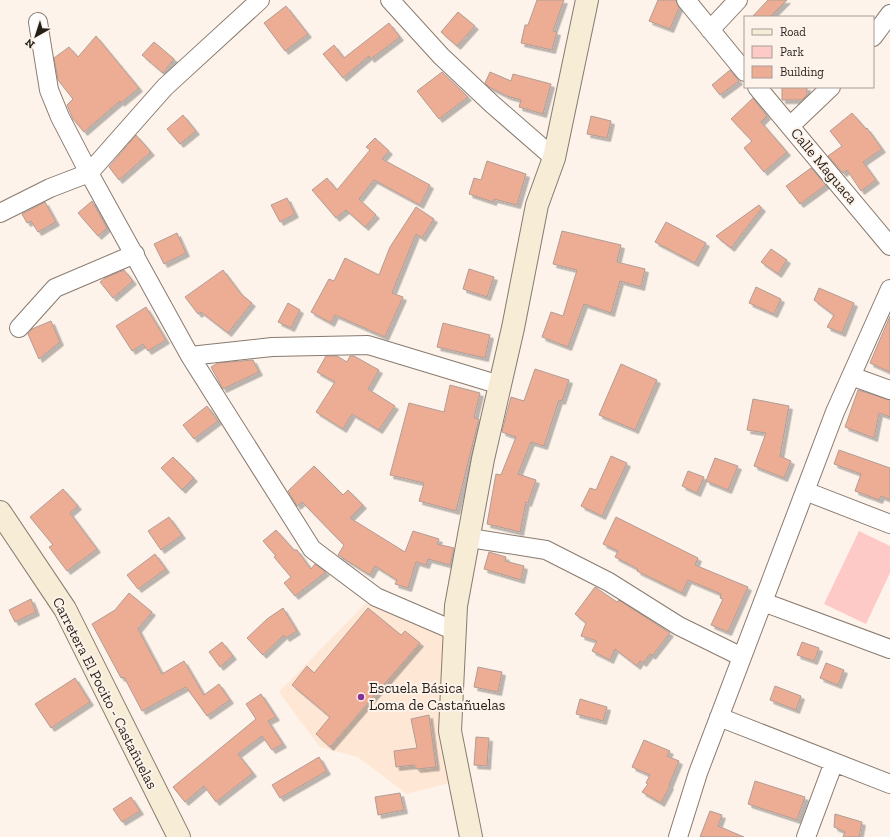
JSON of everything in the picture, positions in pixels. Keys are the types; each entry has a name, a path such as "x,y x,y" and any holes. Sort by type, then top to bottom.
{"main road":[{"path":"471,837 450,731 456,606 470,538 483,459 500,385 537,205 554,158 587,0"},
{"name":"Carretera El Pocito - Castañuelas","path":"0,512 65,609 179,837"}],"street":[{"path":"0,213 50,188 90,173 165,87 260,0"},
{"path":"390,0 441,56 492,104 554,158"},
{"path":"686,0 744,71"},
{"path":"710,30 738,0"},
{"path":"874,35 890,14"},
{"path":"38,22 49,90 60,117 190,356 312,549 376,598 455,631"},
{"name":"Calle Maguaca","path":"759,88 890,246"},
{"path":"790,126 830,88"},
{"path":"19,328 55,288 135,254"},
{"path":"678,837 698,773 805,491 852,376 890,289"},
{"path":"190,356 272,346 368,345 500,385"},
{"path":"852,376 890,390"},
{"path":"805,491 890,524"},
{"path":"470,538 546,550 609,582 679,626 742,657"},
{"path":"763,602 890,649"},
{"path":"719,717 890,784"},
{"path":"806,837 834,762"}],"shaded area":[{"name":"Escuela Básica Loma de Castañuelas","path":"366,603 446,634 440,703 452,782 407,794 358,757 320,747 279,692"}],"green space":[{"path":"859,531 890,546 890,573 866,624 824,604"}],"building":[{"path":"537,0 564,0 553,31 557,32 552,50 521,43 525,25 528,25"},
{"path":"658,0 676,0 679,8 670,29 649,21"},
{"path":"768,0 787,0 771,16 753,16"},
{"path":"286,6 308,34 285,51 264,23"},
{"path":"458,12 475,26 457,46 441,32"},
{"path":"389,23 400,37 371,59 369,56 343,78 323,54 334,45 344,58"},
{"path":"96,36 139,88 121,103 120,101 84,132 73,119 67,105 73,99 58,80 54,58 69,47 78,57"},
{"path":"154,42 174,59 163,73 142,55"},
{"path":"730,70 739,81 720,95 712,85"},
{"path":"442,72 468,97 439,119 417,91"},
{"path":"490,72 511,81 513,74 551,84 543,114 519,107 521,100 507,96 489,87 485,83"},
{"path":"782,88 807,88 807,95 802,100 782,100"},
{"path":"753,98 767,116 761,122 787,152 764,172 744,148 752,141 731,119"},
{"path":"852,113 866,129 867,128 882,149 863,162 876,180 861,191 847,170 843,173 828,156 842,146 830,131"},
{"path":"183,115 196,131 180,144 167,129"},
{"path":"591,116 611,121 607,138 587,134"},
{"path":"136,135 151,152 119,180 109,167"},
{"path":"375,138 389,151 382,159 430,185 420,205 374,180 359,199 376,215 365,227 346,210 336,218 312,190 327,178 337,190 370,150 366,147"},
{"path":"487,161 526,174 517,205 494,199 493,202 469,194 474,178 481,180"},
{"path":"811,168 826,185 800,204 786,186"},
{"path":"287,198 295,214 280,222 271,205"},
{"path":"92,201 107,228 98,236 78,213"},
{"path":"45,202 56,222 38,232 31,221 27,223 22,214"},
{"path":"759,205 762,208 731,248 716,236"},
{"path":"416,207 434,219 422,238 416,234 392,293 403,297 385,337 335,315 331,323 311,312 329,279 334,281 345,258 379,275 390,247"},
{"path":"666,222 706,243 695,263 655,242"},
{"path":"562,231 621,245 617,262 645,269 641,287 620,281 611,313 584,304 568,347 542,337 551,312 563,316 577,270 553,264"},
{"path":"177,233 186,253 164,264 154,244"},
{"path":"771,249 787,260 778,274 761,262"},
{"path":"469,269 494,277 487,297 463,289"},
{"path":"124,270 133,281 113,298 100,282 105,278"},
{"path":"223,270 241,294 252,303 228,333 201,312 198,314 185,297"},
{"path":"756,287 781,299 774,314 749,303"},
{"path":"819,288 854,303 842,333 827,327 834,315 814,300"},
{"path":"288,303 300,310 291,328 278,322"},
{"path":"146,307 166,340 148,351 143,344 132,351 116,326"},
{"path":"890,316 890,372 870,363"},
{"path":"51,321 60,342 39,359 28,334 32,329"},
{"path":"443,323 490,335 485,358 437,347"},
{"path":"326,356 337,356 347,362 350,356 354,356 379,370 368,389 395,406 379,430 352,414 343,429 316,412 335,382 317,372"},
{"path":"253,360 259,372 223,389 211,367 218,363"},
{"path":"621,364 657,380 635,430 599,415"},
{"path":"535,369 569,380 562,401 559,400 544,446 531,442 518,474 536,480 528,503 526,502 520,532 487,524 496,474 501,475 516,437 502,432 511,397 524,401"},
{"path":"450,385 480,393 474,418 479,419 456,511 419,501 424,483 390,475 409,403 444,412"},
{"path":"858,390 890,400 890,417 879,413 874,438 845,427"},
{"path":"753,399 789,406 780,456 791,461 784,478 754,466 766,433 747,430"},
{"path":"207,406 218,421 194,439 183,425"},
{"path":"839,450 890,468 890,500 881,496 879,500 855,491 861,474 834,464"},
{"path":"611,456 627,463 602,516 581,506 590,488 596,490"},
{"path":"173,457 194,478 182,490 161,468"},
{"path":"715,458 738,466 728,490 706,481"},
{"path":"314,466 343,495 348,490 363,505 350,518 405,552 413,531 439,539 437,544 454,548 450,565 428,559 426,565 416,562 408,588 395,584 397,580 375,566 370,575 338,555 344,545 302,502 297,506 288,491"},
{"path":"688,471 704,477 697,493 682,486"},
{"path":"63,489 78,506 70,513 97,549 67,571 49,547 53,545 30,517"},
{"path":"169,517 182,535 161,550 148,531"},
{"path":"616,517 698,558 695,565 748,587 728,632 711,625 723,599 720,598 721,594 688,580 682,593 637,571 638,569 615,557 618,551 603,544"},
{"path":"276,530 294,550 297,550 311,569 315,564 326,572 295,596 284,583 291,577 263,541"},
{"path":"489,552 506,557 505,561 524,566 521,580 484,569"},
{"path":"155,554 166,569 138,589 127,575"},
{"path":"595,587 617,602 619,600 670,633 652,656 650,654 643,663 640,661 637,666 615,649 610,660 592,651 597,641 581,636 586,623 575,614"},
{"path":"129,593 152,612 138,629 162,674 184,661 204,695 219,684 230,700 207,716 186,687 142,711 124,677 121,678 92,624 115,610"},
{"path":"31,599 36,612 15,622 9,610"},
{"path":"283,608 297,631 286,638 284,635 263,655 247,638 267,619"},
{"path":"368,608 401,635 405,631 420,643 330,747 316,734 330,717 292,685 307,666 314,673"},
{"path":"222,642 233,656 220,667 209,652"},
{"path":"802,642 819,648 814,661 797,655"},
{"path":"826,663 844,670 838,685 820,678"},
{"path":"478,667 502,672 498,692 474,687"},
{"path":"75,678 90,702 51,728 35,704"},
{"path":"775,686 801,696 796,710 770,700"},
{"path":"261,694 276,717 268,721 283,744 272,750 262,736 238,754 253,773 216,802 204,786 185,802 173,787 256,719 246,704"},
{"path":"580,699 607,707 603,721 576,714"},
{"path":"429,715 436,767 417,769 414,765 396,767 394,751 417,748 411,719"},
{"path":"476,737 489,738 487,766 474,765"},
{"path":"644,740 670,751 667,756 679,761 669,785 670,786 661,803 642,792 648,784 646,783 650,775 632,767"},
{"path":"319,757 327,771 280,798 272,785"},
{"path":"755,781 805,797 797,820 748,804"},
{"path":"400,793 404,810 378,815 375,797"},
{"path":"131,797 140,811 122,822 113,809"},
{"path":"710,811 722,815 718,826 744,837 700,837"},
{"path":"835,814 862,822 859,837 843,837 845,832 834,827"}],"place":[{"name":"Escuela Básica Loma de Castañuelas","path":"361,697"}]}
